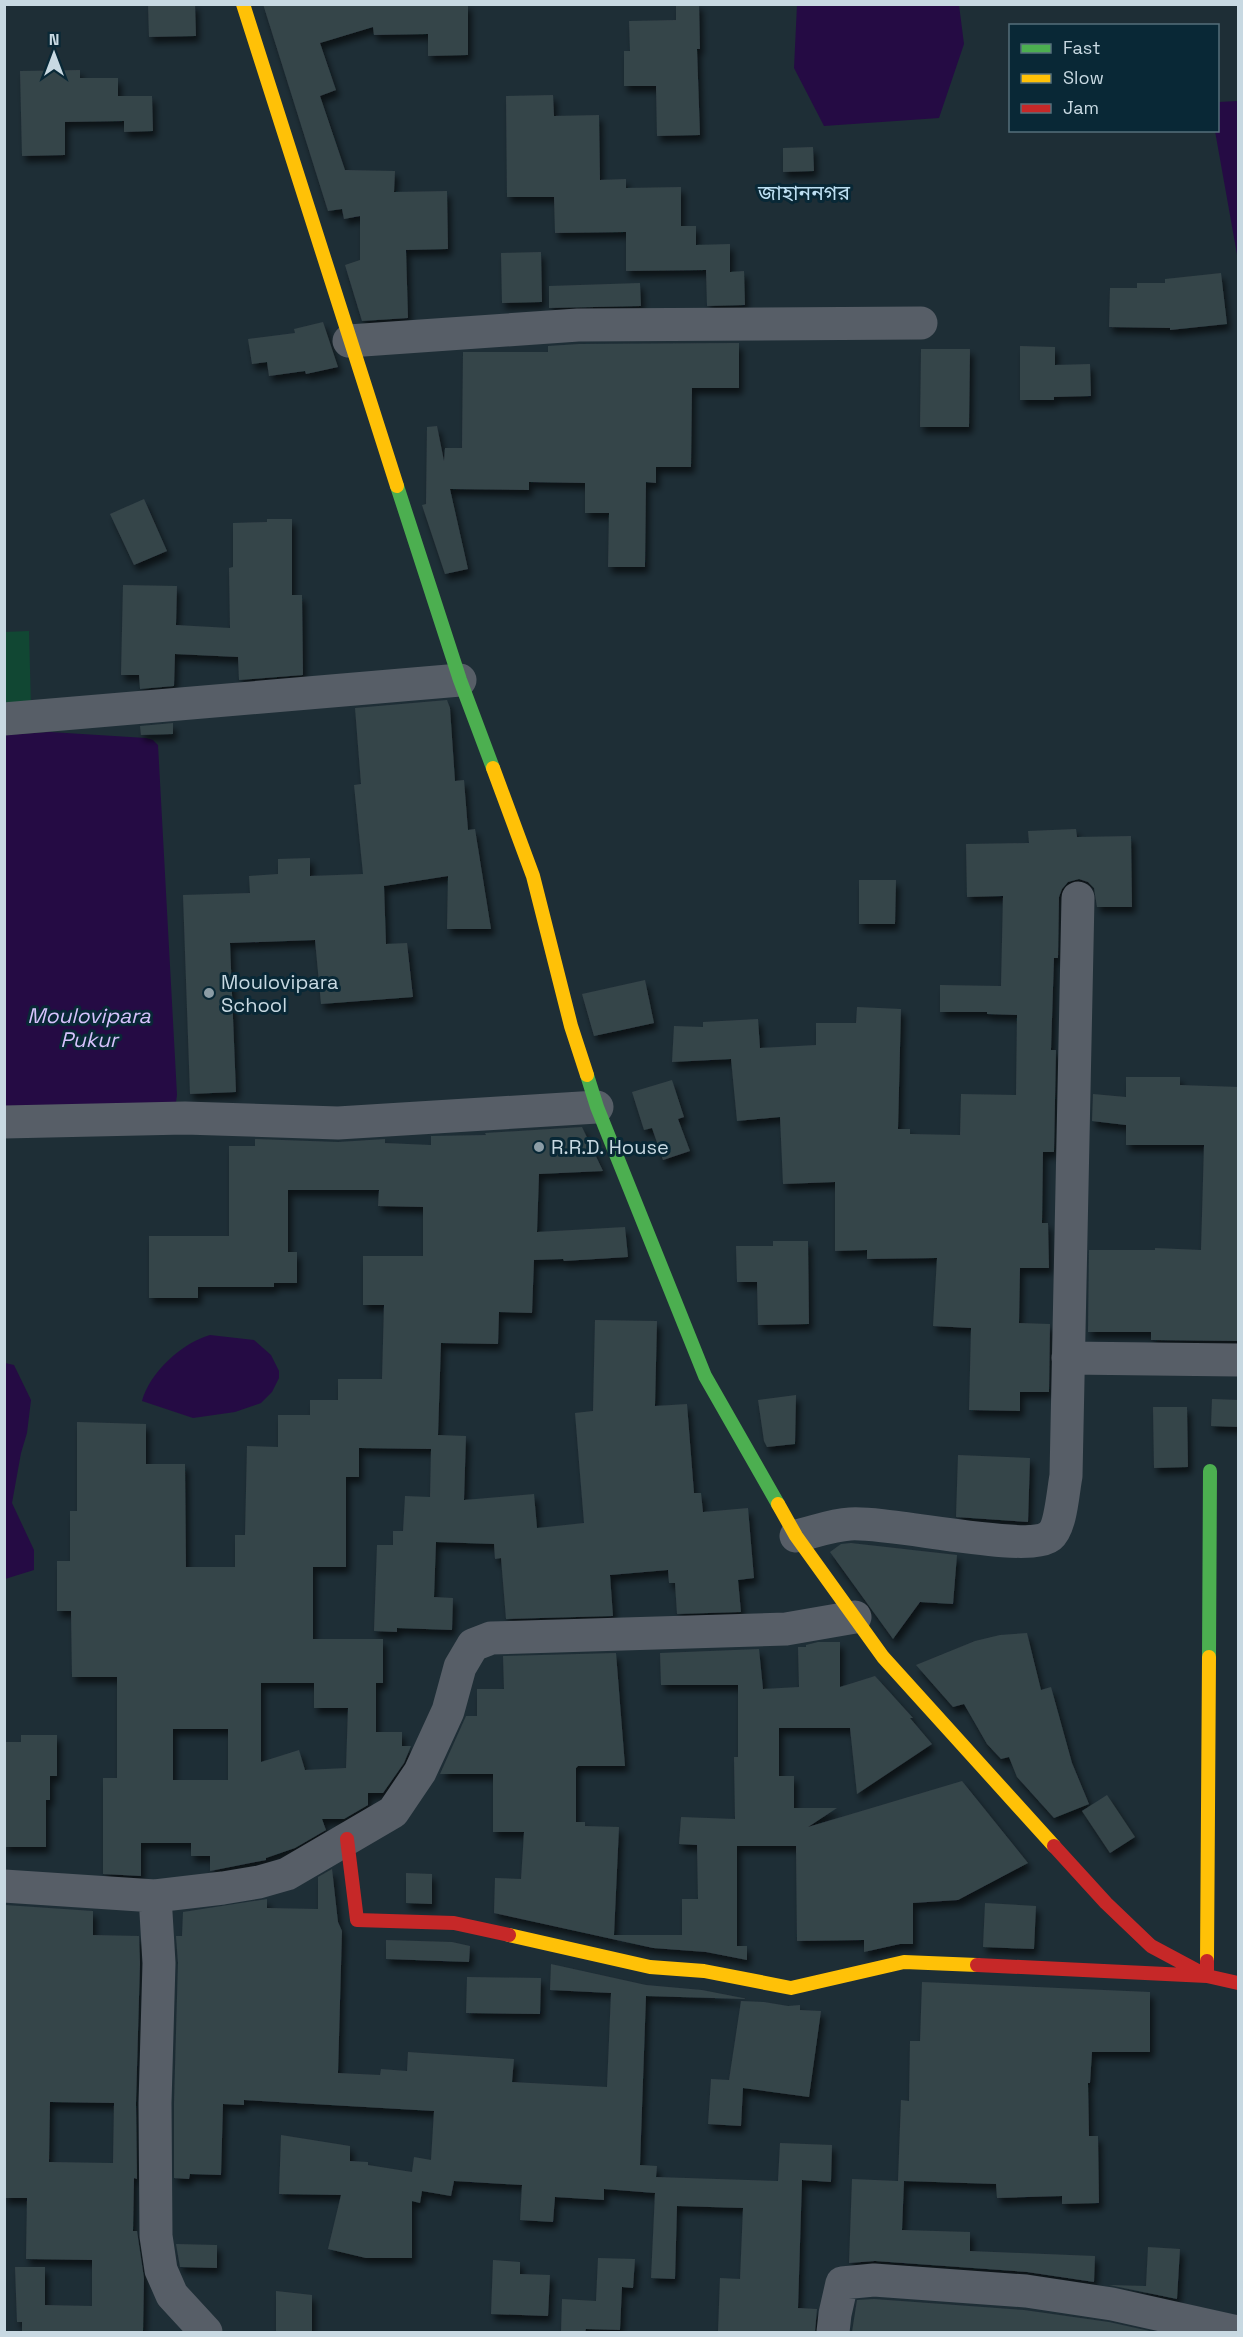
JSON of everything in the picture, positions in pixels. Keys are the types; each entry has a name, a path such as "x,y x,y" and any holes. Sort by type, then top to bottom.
{"street":[{"path":"243,4 349,341 460,680 533,876 572,1026 597,1107 705,1376 796,1536 883,1656 1106,1903 1151,1946 1207,1976"},
{"path":"349,341 578,325 921,323"},
{"path":"4,719 460,680"},
{"path":"796,1536 850,1524 930,1531 1001,1542 1036,1542 1048,1538 1056,1529 1066,1476 1078,898"},
{"path":"4,1122 185,1118 338,1123 597,1107"},
{"path":"1068,1358 1239,1360"},
{"path":"1207,1976 1210,1471"},
{"path":"4,1886 155,1896 259,1882 287,1874 393,1812 420,1772 448,1712 460,1667 473,1645 491,1638 786,1629 855,1617"},
{"path":"347,1839 357,1920 454,1923 650,1967 704,1971 791,1988 904,1962 1207,1976 1239,1983"},
{"path":"155,1896 159,1963 155,2103 156,2236 161,2270 172,2295 206,2332"},
{"path":"833,2332 842,2283 874,2280 1037,2293 1113,2304 1239,2332"}],"green space":[{"path":"29,631 31,708 5,711 4,632"}],"water":[{"path":"797,5 959,5 964,44 939,118 824,126 794,68"},
{"path":"1238,101 1238,260 1215,132 1219,132 1219,102"},
{"name":"Moulovipara Pukur","path":"50,732 146,738 158,745 176,1102 5,1115 5,735"},
{"path":"210,1335 254,1340 271,1355 279,1371 279,1378 272,1392 261,1403 235,1412 193,1418 142,1401 152,1380 168,1360 199,1339"},
{"path":"5,1363 14,1365 31,1400 27,1433 12,1503 34,1550 34,1570 5,1579"}],"building":[{"path":"148,4 195,4 196,36 149,37"},
{"path":"263,4 468,4 468,55 428,56 428,34 374,35 373,27 320,43 336,90 320,96 345,170 395,171 394,192 447,191 448,249 406,250 408,318 362,321 345,265 360,260 360,216 344,219 342,209 328,211"},
{"path":"676,4 699,4 700,49 697,49 700,135 657,136 656,86 624,86 624,51 630,51 629,21 676,20"},
{"path":"80,70 80,78 118,78 118,96 152,96 153,131 124,132 124,121 65,122 65,155 22,156 20,71"},
{"path":"553,95 554,116 599,115 600,180 626,179 626,188 681,187 681,226 696,226 696,245 730,244 730,272 744,271 745,305 707,306 706,270 626,271 626,232 555,233 554,197 507,197 506,96"},
{"path":"813,147 814,171 783,172 783,148"},
{"path":"541,252 542,302 502,303 501,253"},
{"path":"1221,273 1227,324 1170,330 1170,328 1109,327 1110,288 1137,288 1137,283 1165,283 1165,279"},
{"path":"640,283 641,306 549,308 549,286"},
{"path":"323,322 338,367 306,374 305,371 269,376 267,362 252,364 248,339 295,333 294,329"},
{"path":"739,343 739,388 692,388 691,467 656,467 656,483 646,482 645,567 608,567 609,513 585,513 585,483 529,482 529,490 450,489 468,569 445,574 422,505 426,504 427,427 437,426 444,461 445,448 462,448 463,352 548,352 548,346 579,344"},
{"path":"1020,346 1055,347 1055,365 1090,364 1091,396 1054,397 1054,400 1020,400"},
{"path":"921,349 970,349 969,427 920,427"},
{"path":"144,499 167,551 134,565 110,514"},
{"path":"267,519 292,519 292,595 302,595 303,675 239,680 238,657 175,654 174,686 140,689 139,675 121,675 123,585 177,586 176,625 230,628 229,568 233,567 233,523 267,522"},
{"path":"447,700 450,708 455,781 464,780 468,830 475,829 491,929 447,929 448,876 384,886 386,944 407,943 413,997 321,1004 315,940 230,943 236,1092 190,1094 183,895 250,893 249,876 278,874 278,859 310,858 310,876 363,874 354,785 361,784 355,708"},
{"path":"173,723 173,734 141,735 140,726"},
{"path":"1076,829 1077,837 1131,836 1132,907 1097,907 1094,888 1088,882 1079,879 1068,882 1059,897 1058,958 1054,958 1051,1050 1056,1050 1054,1152 1043,1152 1042,1223 1048,1223 1049,1268 1020,1268 1019,1323 1050,1324 1049,1392 1020,1392 1020,1411 969,1410 971,1328 933,1326 937,1258 867,1259 867,1250 835,1251 835,1182 783,1184 780,1117 737,1121 731,1059 672,1062 674,1026 703,1027 703,1022 758,1019 760,1048 816,1045 816,1023 856,1023 857,1007 901,1009 898,1129 910,1129 910,1134 960,1135 961,1094 1016,1095 1017,1015 987,1014 987,1012 940,1012 940,985 1001,986 1003,896 967,897 966,844 1029,843 1028,831"},
{"path":"859,880 896,880 895,924 859,924"},
{"path":"645,980 654,1023 594,1036 582,994"},
{"path":"1126,1077 1180,1077 1180,1085 1239,1087 1239,1341 1151,1340 1151,1332 1088,1332 1089,1250 1155,1250 1155,1248 1201,1250 1204,1145 1126,1145 1126,1125 1092,1121 1093,1094 1126,1097"},
{"path":"672,1080 684,1117 678,1119 690,1151 663,1160 652,1128 644,1130 632,1092"},
{"path":"582,1127 603,1171 539,1174 537,1232 625,1227 628,1257 564,1261 563,1259 534,1260 532,1313 499,1312 498,1344 441,1343 438,1435 466,1436 464,1500 534,1494 537,1528 584,1523 575,1413 593,1411 595,1320 657,1321 655,1406 687,1404 694,1493 701,1493 703,1512 748,1508 754,1578 738,1580 741,1612 677,1614 675,1583 669,1583 668,1570 610,1575 613,1616 506,1619 501,1558 495,1559 494,1544 436,1542 434,1597 453,1598 452,1630 397,1628 397,1632 374,1631 377,1545 393,1545 393,1531 403,1531 405,1496 430,1497 431,1449 359,1448 359,1477 346,1477 346,1567 313,1567 313,1639 383,1639 383,1683 376,1683 376,1732 402,1732 402,1746 411,1746 404,1763 383,1793 368,1793 368,1805 344,1819 322,1819 326,1830 295,1848 266,1858 266,1860 210,1871 210,1856 191,1856 191,1843 141,1843 141,1876 103,1874 103,1778 117,1778 117,1677 72,1677 71,1611 57,1611 57,1561 70,1561 70,1511 77,1511 77,1422 146,1424 146,1464 185,1464 186,1567 235,1567 235,1535 245,1535 247,1446 278,1447 278,1415 310,1415 310,1400 338,1400 338,1379 382,1379 384,1305 363,1305 363,1256 423,1256 423,1207 378,1206 379,1190 288,1190 288,1252 297,1252 297,1283 274,1283 274,1287 198,1287 198,1298 149,1298 149,1236 229,1236 229,1146 255,1146 255,1139 338,1142 385,1139 385,1143 431,1145 431,1136 486,1135 485,1133","holes":["261,1683 314,1683 314,1708 348,1708 346,1768 305,1770 299,1750 261,1762","173,1729 228,1729 228,1780 173,1780"]},
{"path":"773,1241 808,1241 809,1324 758,1325 757,1282 737,1282 736,1246 773,1246"},
{"path":"796,1395 795,1444 767,1447 764,1441 758,1400"},
{"path":"1212,1399 1239,1400 1239,1427 1211,1426"},
{"path":"1153,1407 1187,1407 1188,1467 1154,1468"},
{"path":"958,1455 1030,1458 1028,1522 956,1517"},
{"path":"851,1543 957,1555 953,1604 920,1602 893,1639 830,1552 841,1544"},
{"path":"1027,1633 1041,1690 1051,1687 1072,1763 1089,1804 1054,1818 1017,1777 1009,1757 1001,1759 987,1744 964,1704 953,1707 916,1665 975,1641 1000,1635"},
{"path":"818,1642 840,1642 840,1687 875,1676 913,1718 910,1718 932,1744 857,1794 850,1728 779,1728 779,1776 794,1776 794,1808 837,1808 808,1827 962,1781 1028,1863 958,1900 913,1903 913,1944 900,1944 864,1952 864,1940 797,1941 796,1846 737,1846 737,1946 747,1946 747,1960 706,1952 653,1948 494,1913 495,1878 521,1879 524,1832 493,1832 493,1774 440,1774 466,1716 477,1716 477,1689 504,1689 503,1656 616,1653 625,1766 578,1766 576,1768 576,1822 585,1822 585,1826 619,1827 614,1935 682,1935 682,1899 698,1899 697,1845 679,1844 681,1817 735,1819 734,1757 738,1757 738,1685 661,1685 660,1653 759,1649 763,1689 799,1687 798,1647 806,1647 806,1645"},
{"path":"21,1735 57,1735 57,1776 50,1776 50,1800 46,1800 46,1847 4,1847 4,1742 21,1742"},
{"path":"1107,1795 1135,1837 1110,1853 1082,1811"},
{"path":"332,1869 338,1922 342,1931 338,2073 380,2075 381,2069 407,2071 408,2052 514,2059 512,2082 607,2087 611,1993 550,1990 551,1964 646,1985 702,1990 748,1999 646,1996 640,2165 657,2166 656,2177 778,2181 780,2143 832,2145 831,2182 802,2180 798,2308 817,2309 815,2332 718,2332 720,2278 740,2279 743,2208 677,2206 675,2279 651,2278 655,2193 604,2189 604,2200 555,2197 553,2222 520,2220 522,2185 454,2181 451,2196 422,2191 420,2203 412,2201 412,2258 366,2258 328,2249 341,2195 279,2194 281,2135 350,2146 350,2161 368,2162 368,2165 412,2172 414,2157 431,2160 434,2111 244,2100 244,2105 223,2104 221,2175 190,2174 189,2179 174,2178 178,1963 176,1936 182,1936 183,1912 267,1899 267,1908 318,1909 318,1877"},
{"path":"406,1873 432,1874 432,1904 406,1903"},
{"path":"985,1903 1036,1906 1034,1949 983,1947"},
{"path":"5,1905 93,1911 93,1935 139,1936 137,2179 134,2178 133,2231 137,2231 144,2278 143,2332 22,2332 22,2322 17,2322 15,2267 45,2267 45,2305 92,2306 92,2260 26,2259 27,2198 4,2198","holes":["50,2102 114,2103 113,2163 49,2162"]},
{"path":"386,1940 452,1942 470,1946 469,1962 386,1959"},
{"path":"467,1977 541,1978 540,2014 466,2013"},
{"path":"922,1982 1150,1992 1150,2052 1092,2052 1090,2083 1088,2083 1089,2136 1098,2136 1099,2203 1062,2204 1062,2196 997,2198 996,2184 904,2181 902,2230 970,2232 970,2251 1095,2256 1094,2282 1027,2272 875,2261 849,2263 852,2179 898,2181 901,2100 909,2101 910,2041 920,2041"},
{"path":"741,2001 788,2006 800,2005 800,2010 821,2011 809,2097 743,2088 741,2126 708,2124 711,2079 729,2080"},
{"path":"176,2244 217,2245 217,2268 180,2267"},
{"path":"1148,2247 1180,2249 1177,2299 1109,2285 1146,2286"},
{"path":"598,2258 635,2259 633,2288 622,2287 620,2330 586,2329 585,2332 561,2332 562,2299 596,2301"},
{"path":"493,2260 520,2262 520,2274 550,2275 548,2316 491,2314"},
{"path":"276,2291 312,2295 312,2332 276,2332"},
{"path":"874,2299 1024,2310 1109,2322 1154,2332 852,2332 857,2300"}],"traffic: fast":[{"path":"397,486 460,680 493,768"},
{"path":"587,1075 597,1107 705,1376 778,1504"},
{"path":"1209,1657 1210,1471"}],"traffic: slow":[{"path":"243,4 397,486"},
{"path":"493,768 533,876 571,1026 587,1075"},
{"path":"778,1504 796,1536 883,1657 1054,1846"},
{"path":"1207,1961 1209,1657"},
{"path":"509,1935 650,1967 704,1971 791,1988 904,1962 977,1965"}],"traffic: jam":[{"path":"347,1839 357,1920 454,1923 509,1935"},
{"path":"1054,1846 1106,1903 1151,1946 1207,1976 1238,1983"},
{"path":"977,1965 1207,1976 1207,1961"}],"place":[{"name":"Moulovipara School","path":"209,993"},
{"name":"R.R.D. House","path":"539,1147"}],"district":[{"name":"জাহাননগর","path":"804,193"}]}
